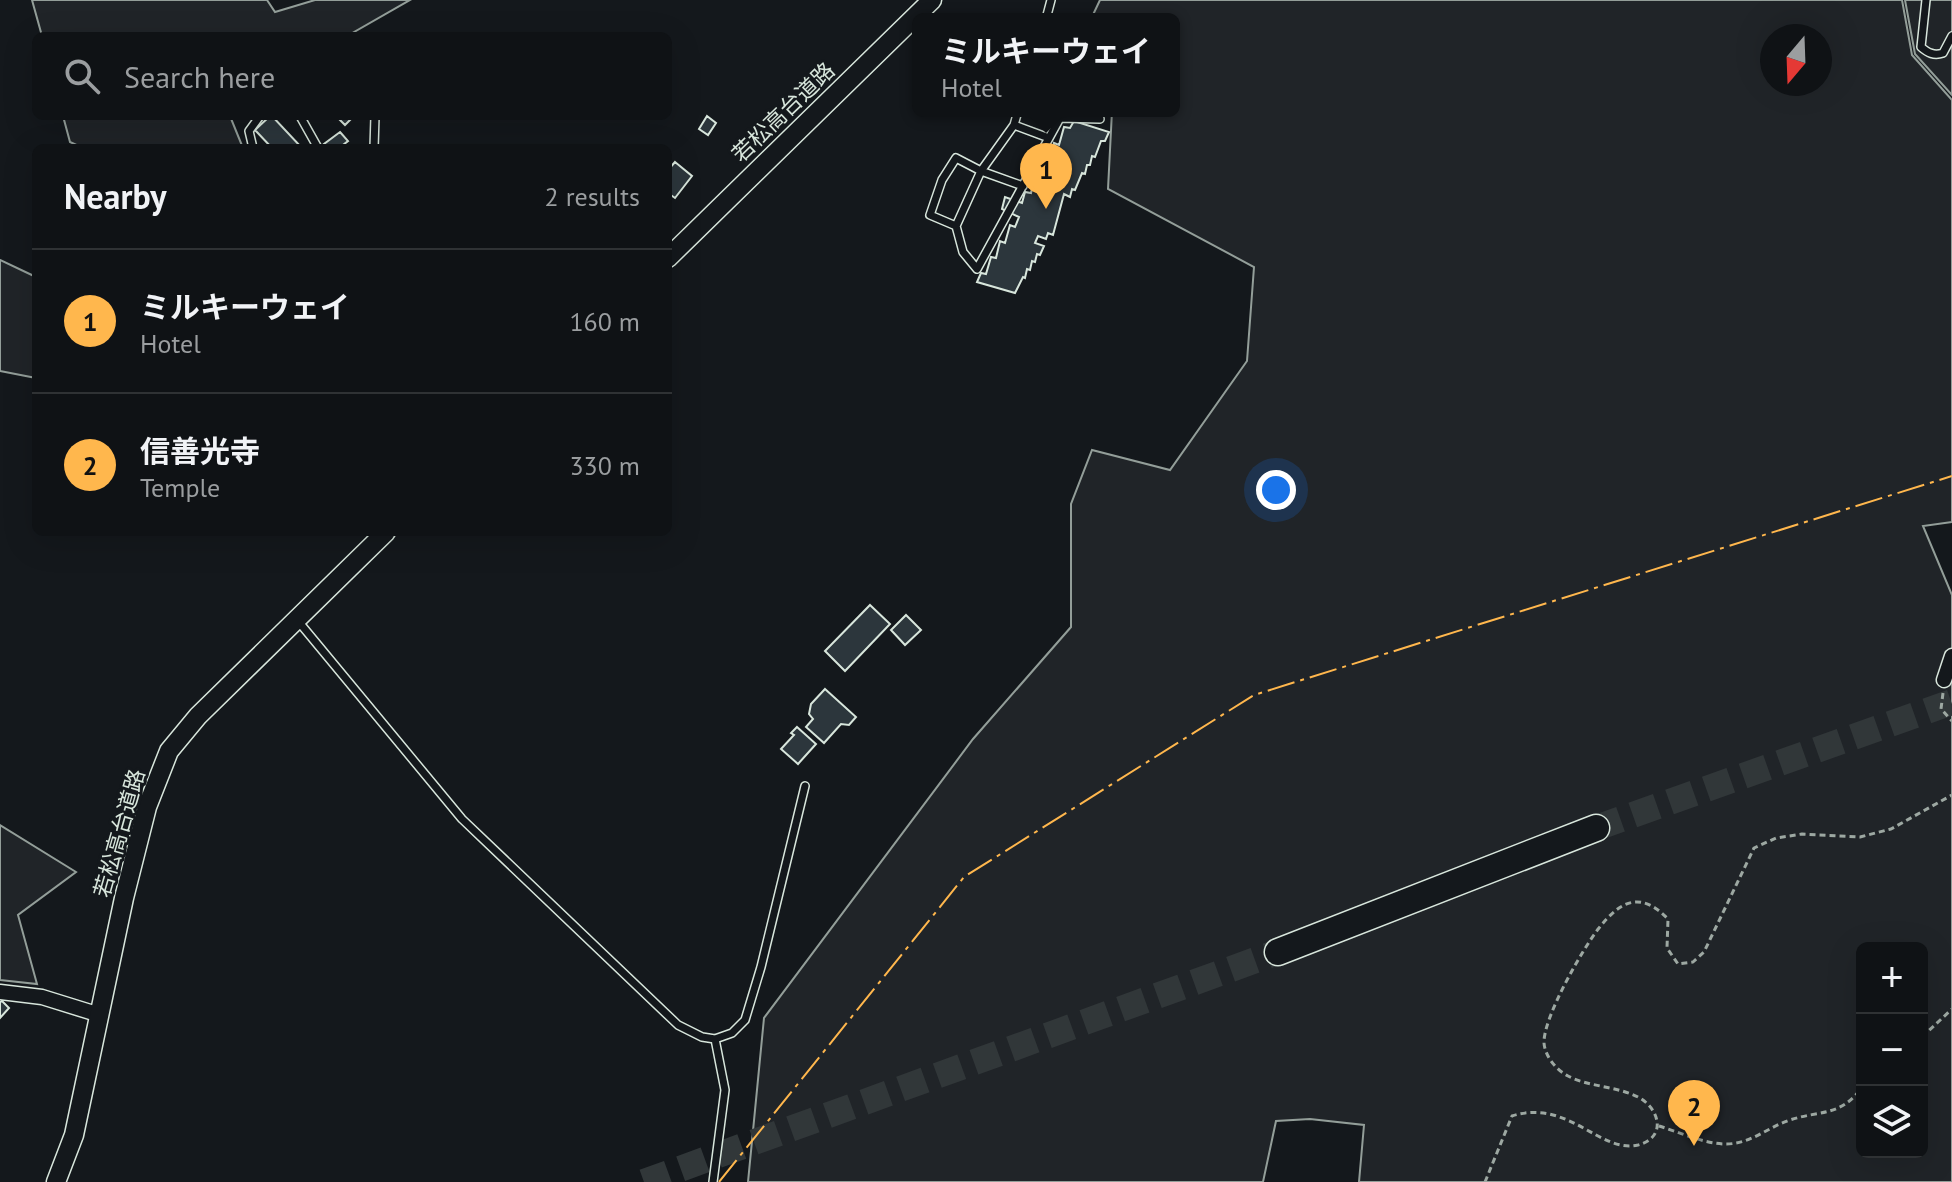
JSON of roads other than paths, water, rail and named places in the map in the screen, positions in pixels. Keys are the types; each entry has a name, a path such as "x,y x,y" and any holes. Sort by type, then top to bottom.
{"highway":[{"path":"1278,952 1596,828"}],"street":[{"name":"若松高台道路","path":"672,254 912,20"},
{"name":"若松高台道路","path":"56,1182 74,1135 147,807 169,751 198,716 382,536"},
{"path":"1944,680 1952,656"},
{"path":"0,992 42,997 100,1015"}],"lane":[{"path":"1926,0 1921,47 1928,53 1943,53 1952,36"},
{"path":"1016,117 1014,125 981,171 956,226 963,252 977,269 1060,118 1100,119"},
{"path":"252,144 249,131 257,120"},
{"path":"302,120 316,144"},
{"path":"374,144 375,120"},
{"path":"1014,125 1049,138"},
{"path":"956,226 930,215 942,180 956,158 1023,186"},
{"path":"297,620 462,819 678,1025 702,1037 715,1039 732,1033 745,1020 805,786"},
{"path":"713,1182 725,1090 715,1039"}],"tunnel":[{"path":"1596,828 1952,702"},
{"path":"644,1182 1278,952"}],"place":[{"name":"ミルキーウェイ","path":"1046,209"},
{"name":"信善光寺","path":"1694,1146"}]}
